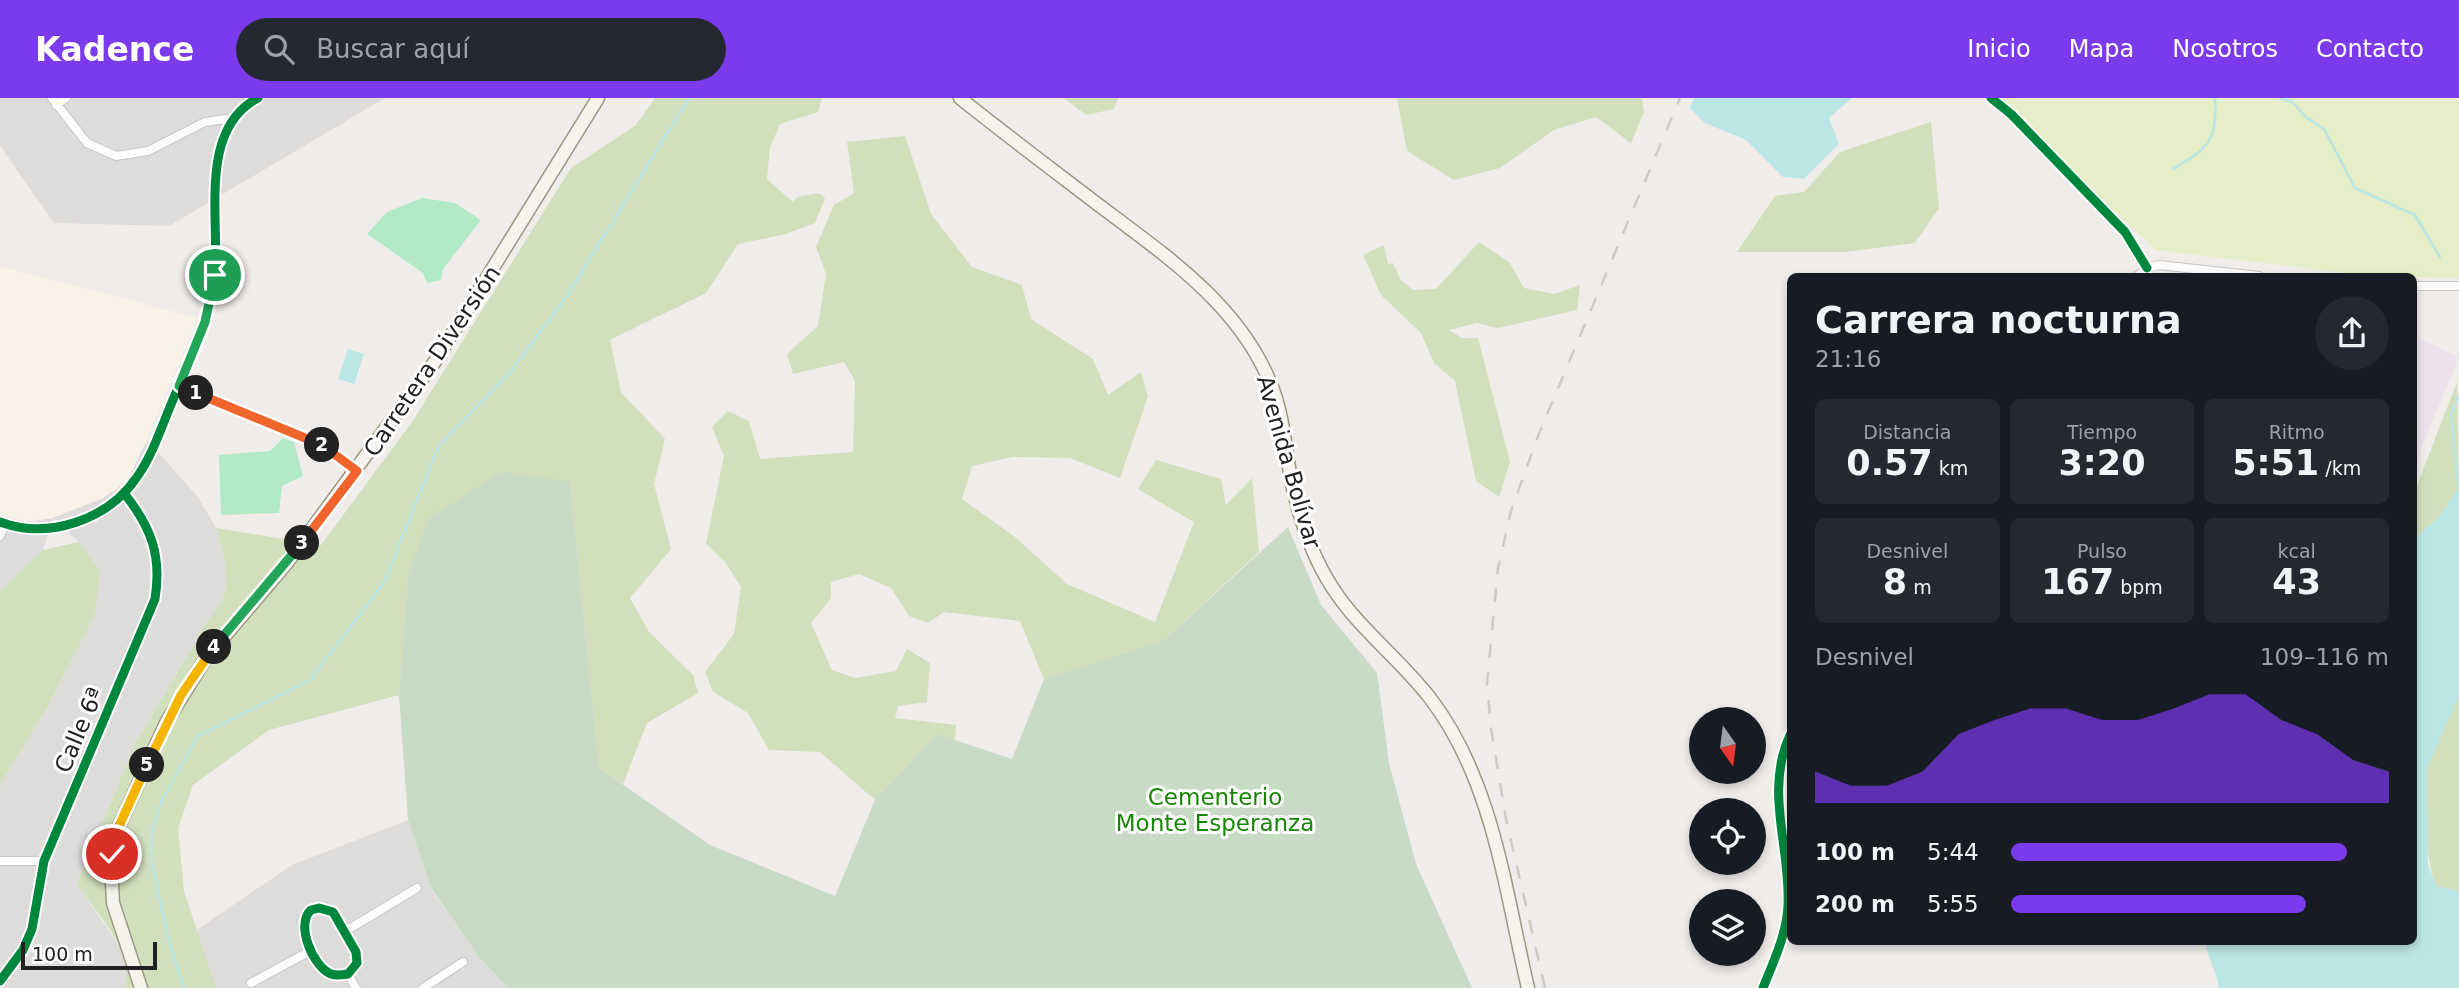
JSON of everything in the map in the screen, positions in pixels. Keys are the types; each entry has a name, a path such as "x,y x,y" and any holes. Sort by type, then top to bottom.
{"main road":[{"name":"Carretera Diversión","path":"141,988 116,915 111,888 112,854 119,826 167,721 197,670 286,564 357,471 436,360 598,98"},
{"name":"Avenida Bolívar","path":"960,98 1193,278 1246,337 1271,383 1293,485 1310,546 1332,588 1431,699 1472,770 1492,830 1528,988"}],"street":[{"path":"66,98 54,101 87,144 116,156 148,151 205,122 233,118"},
{"path":"0,536 3,523 29,529 68,524 104,509 124,493 145,465 205,322 213,290 214,211 222,141 233,118 258,98"},
{"path":"1991,98 2011,114 2125,232 2147,268"},
{"path":"2141,273 2147,268 2171,265 2235,273"},
{"path":"2417,286 2459,286"},
{"path":"179,386 330,448 357,471"},
{"name":"Calle 6ª","path":"0,981 23,950 32,929 44,861 155,599 158,579 155,543 139,512 124,493"},
{"path":"1787,745 1780,767 1777,794 1787,897"},
{"path":"0,861 44,861"},
{"path":"344,932 417,888"},
{"path":"325,908 333,912 355,952 357,962 348,974 332,975 324,970 312,950 303,930 305,915 312,910 325,908"},
{"path":"1763,988 1787,913"},
{"path":"251,983 312,950"},
{"path":"423,988 463,962"},
{"path":"348,974 356,988"}],"shaded area":[{"path":"0,98 385,98 169,226 54,223 0,146"},
{"path":"0,266 198,318 147,440 126,482 103,498 52,518 26,522 0,515"},
{"path":"2417,337 2459,357 2417,458"},
{"path":"147,440 198,497 216,528 227,574 223,604 210,617 135,744 77,884 122,950 128,976 125,988 0,988 0,785 45,711 95,615 79,542 53,518 43,550 0,591 0,515 26,522 52,518 103,498 126,482"},
{"path":"408,820 430,887 477,955 508,988 216,988 195,931 292,865"}],"green space":[{"path":"655,98 822,98 818,112 780,124 770,148 767,179 793,202 797,197 819,193 825,198 815,223 786,234 738,244 706,293 610,340 621,392 665,439 654,484 671,549 630,598 649,632 693,675 698,693 647,723 623,784 599,768 570,482 408,575 399,695 269,730 193,785 178,828 184,891 216,988 125,988 127,974 119,946 77,884 135,744 223,596 226,586 225,564 216,528 321,545 412,422 571,168 636,125"},
{"path":"1064,98 1118,98 1114,109 1086,115"},
{"path":"1397,98 1642,98 1644,112 1631,143 1596,117 1554,130 1500,168 1454,180 1407,151"},
{"path":"1994,98 2459,98 2459,278 2417,277 2417,273 2345,273 2156,250"},
{"path":"1931,122 1939,208 1915,243 1844,252 1737,252 1775,196 1804,192 1840,152"},
{"path":"905,136 931,214 972,267 1022,285 1031,319 1093,359 1108,395 1141,372 1148,396 1120,478 1070,458 1012,457 972,466 962,499 1015,537 1067,584 1155,622 1194,522 1138,489 1156,460 1221,479 1226,505 1252,478 1259,552 1163,641 1044,679 1020,621 944,612 928,623 909,616 891,588 859,574 831,582 831,598 811,623 832,670 855,678 896,671 907,649 930,663 927,702 898,706 895,718 956,725 955,741 936,735 875,800 820,752 769,750 748,713 713,692 705,672 734,634 741,587 725,562 706,544 724,456 712,427 728,411 749,421 760,459 853,452 855,381 844,362 793,374 787,354 818,326 826,274 816,247 834,205 854,193 847,142"},
{"path":"422,198 455,203 481,220 443,269 441,280 427,283 423,273 367,234 387,212"},
{"path":"1479,242 1509,262 1524,288 1554,294 1580,285 1577,310 1498,328 1477,323 1449,330 1462,338 1478,338 1510,462 1499,497 1476,481 1455,381 1434,363 1421,333 1381,295 1363,255 1384,245 1388,264 1393,263 1401,280 1413,290 1436,289"},
{"path":"2457,382 2459,488 2438,518 2417,536 2417,486"},
{"path":"283,438 294,442 303,476 282,486 279,513 221,515 219,455 270,451"},
{"name":"Cementerio Monte Esperanza","path":"502,472 570,482 599,768 710,845 835,896 875,800 937,734 1012,759 1044,679 1163,641 1288,527 1321,605 1377,673 1389,763 1416,864 1472,988 508,988 477,955 430,886 408,820 399,695 408,575 429,518"},
{"path":"79,542 100,571 95,615 45,711 0,785 0,591 43,550"},
{"path":"2459,696 2459,891 2436,886 2432,875 2424,793 2430,758"}],"water":[{"path":"1694,98 1852,98 1829,118 1839,144 1804,179 1783,177 1746,140 1705,123 1690,108"},
{"path":"348,349 364,354 354,384 338,379"},
{"path":"2459,487 2459,696 2427,768 2428,864 2436,886 2459,891 2459,988 2218,988 2207,945 2417,945 2417,536 2438,518"}],"waterway":[{"path":"184,988 170,946 152,864 151,834 162,800 198,736 310,680 385,581 438,447 512,370 565,299 689,98"},
{"path":"2173,169 2203,149 2208,142 2214,124 2215,98"},
{"path":"2280,98 2292,102 2306,117 2324,129 2355,188 2415,215 2440,257"},
{"path":"2459,396 2451,415 2459,487"}],"railway":[{"path":"1545,988 1506,819 1491,728 1487,684 1498,568 1511,511 1538,436 1680,98"}],"cycle path":[{"path":"0,522 38,529 76,522 110,505 125,492 143,468 202,331 210,304 215,267 215,185 225,134 238,114 258,98"},
{"path":"1991,98 2011,114 2125,232 2147,268"},
{"path":"0,981 23,950 32,929 44,861 155,599 157,569 152,542 148,530 124,493"},
{"path":"1787,744 1779,777 1779,799 1787,873"},
{"path":"319,908 333,912 356,952 357,963 348,974 335,975 324,970 308,945 305,925 307,916 311,910 319,908"},
{"path":"1763,988 1779,948 1787,916"}],"route":[{"path":"112,854 119,826 186,686 219,642 286,564 357,471 330,448 179,386 205,322 215,275"}]}
